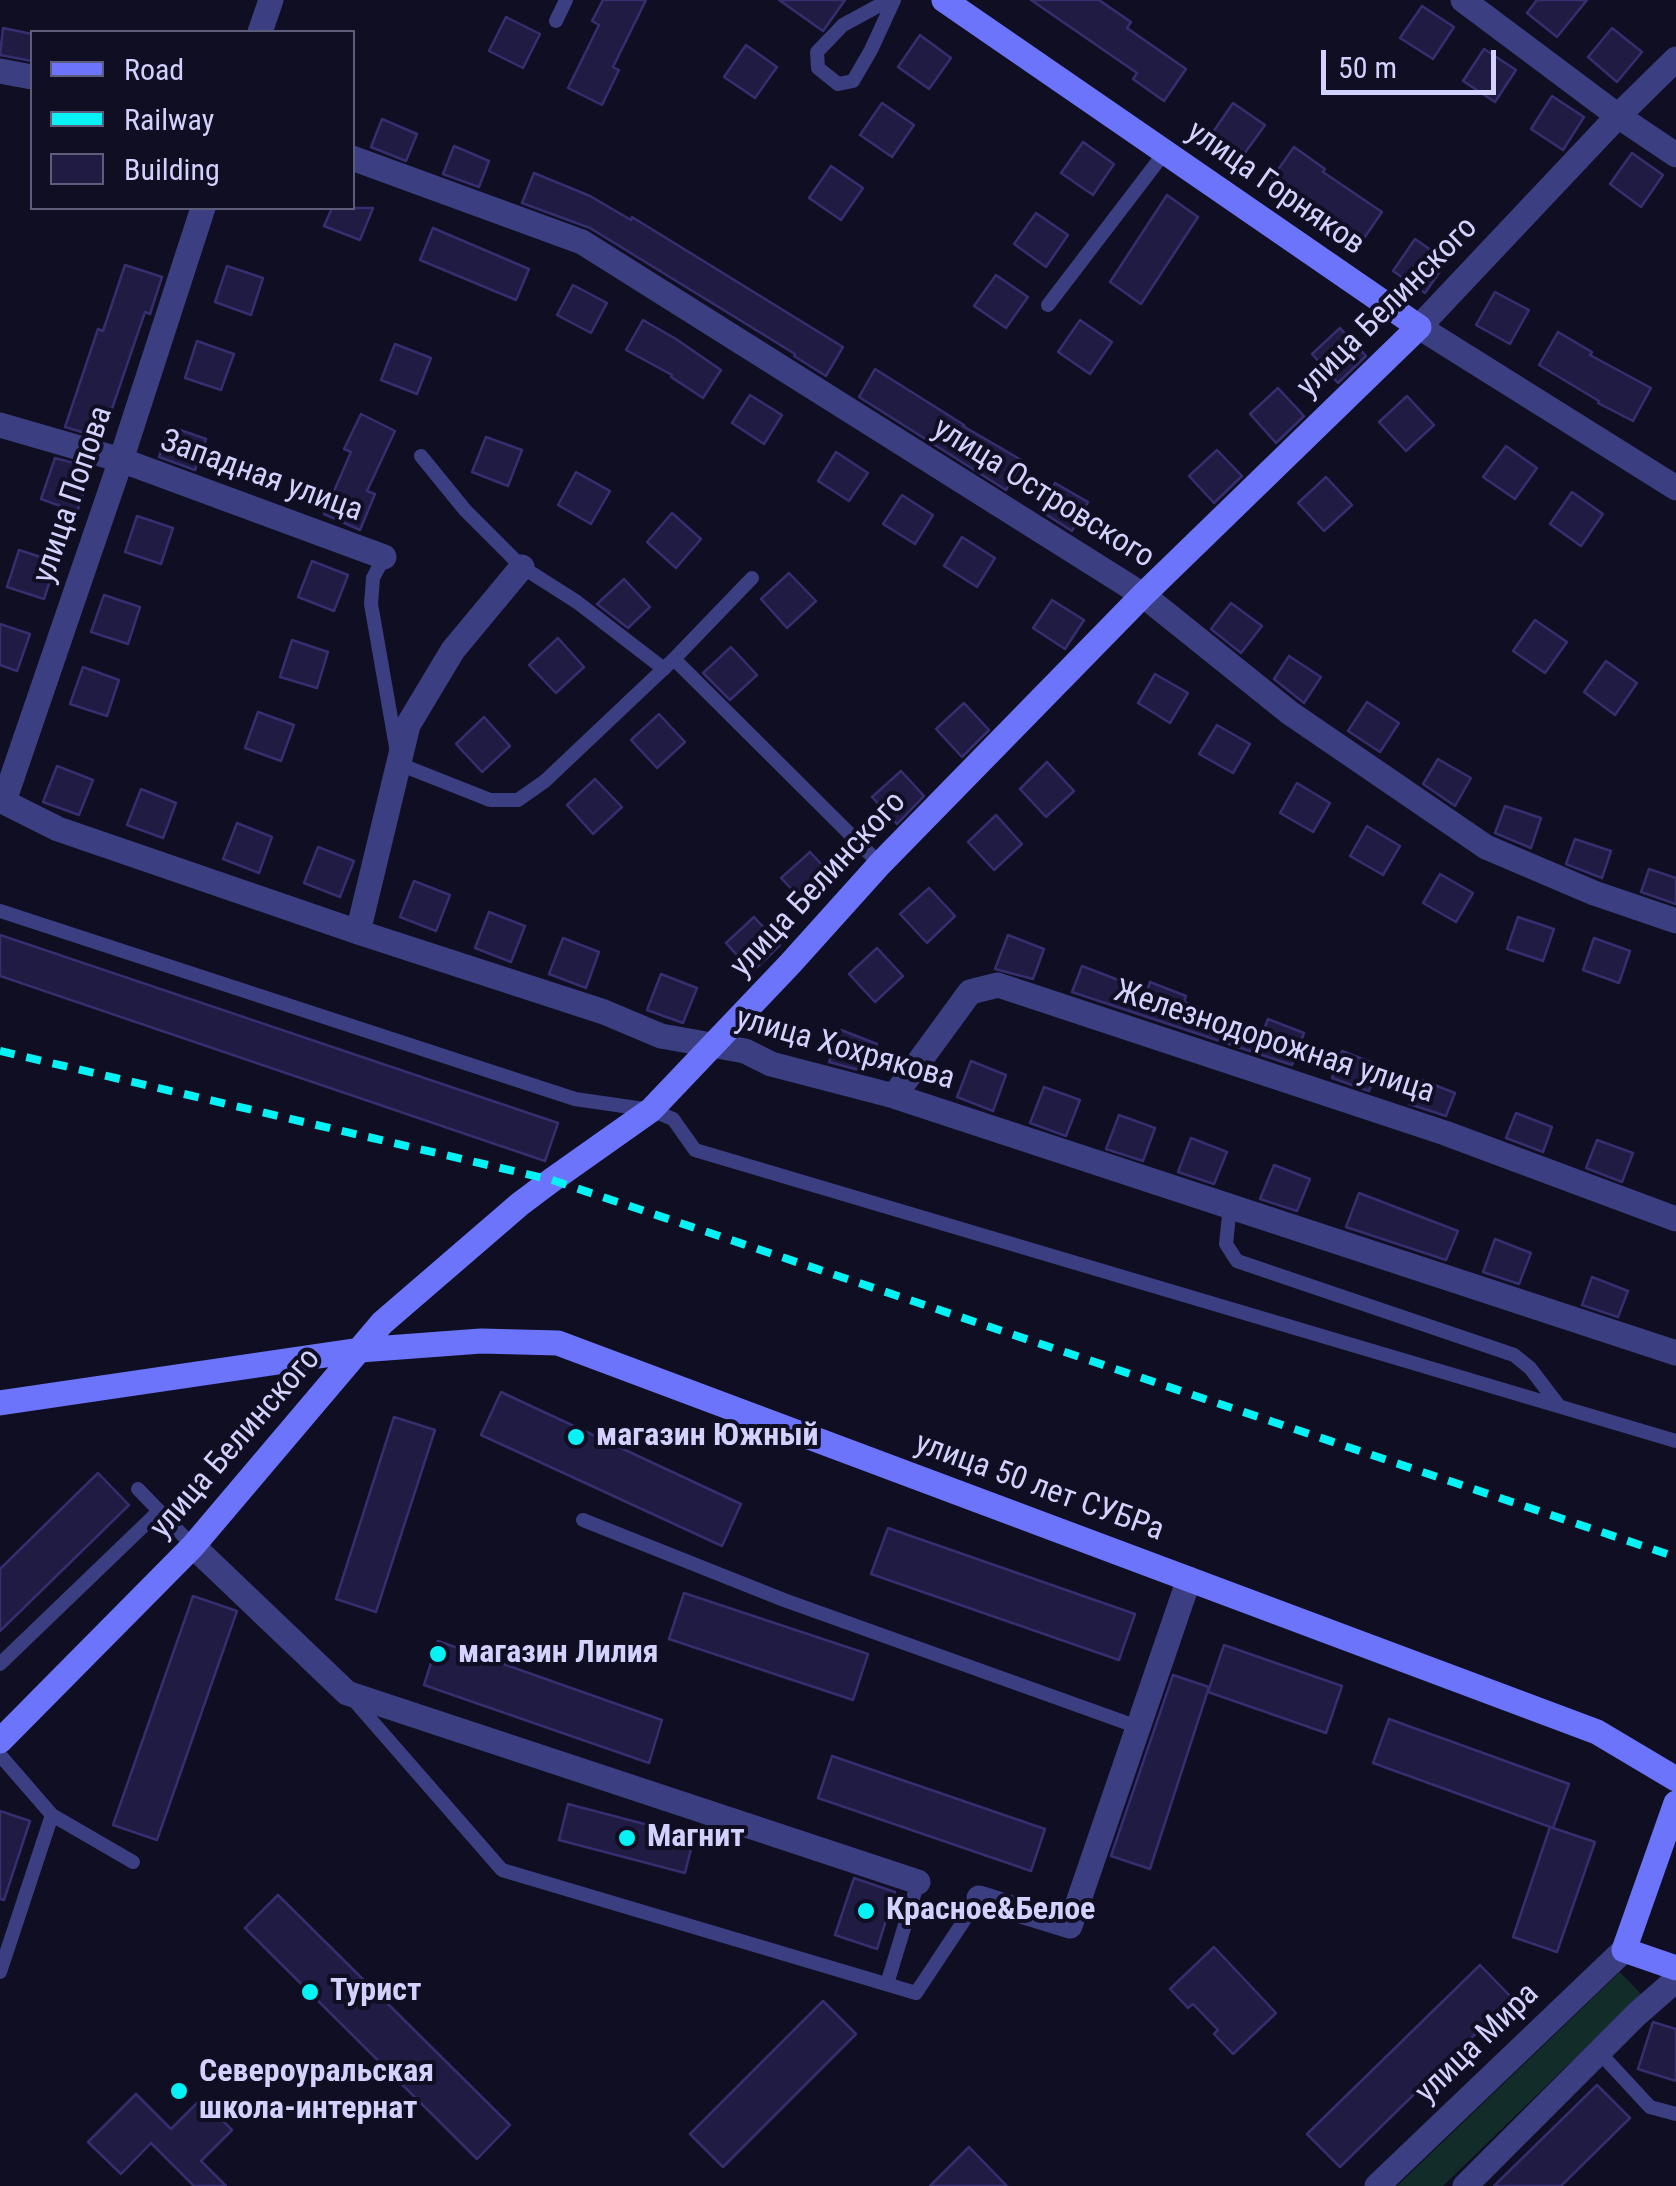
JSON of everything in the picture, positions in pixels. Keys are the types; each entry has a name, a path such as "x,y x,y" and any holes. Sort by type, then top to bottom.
{"street":[{"path":"261,30 271,0"},
{"name":"улица Горняков","path":"944,0 1418,327 1676,488"},
{"path":"1463,0 1676,155"},
{"name":"улица Белинского","path":"0,1741 194,1546 382,1323 520,1204 652,1110 880,864 1143,595 1418,327 1676,59"},
{"path":"0,71 30,77"},
{"name":"улица Островского","path":"355,159 582,242 1143,595 1290,712 1486,847 1594,893 1676,921"},
{"name":"улица Попова","path":"2,801 121,460 202,210"},
{"name":"Западная улица","path":"0,425 121,460 384,557"},
{"path":"358,932 408,725 453,650 522,566"},
{"name":"улица Хохрякова","path":"2,801 58,829 604,1012 661,1036 746,1051 771,1064 894,1096 1676,1353"},
{"name":"Железнодорожная улица","path":"894,1096 970,992 998,985 1444,1134 1676,1219"},
{"name":"улица 50 лет СУБРа","path":"0,1403 360,1350 480,1341 558,1343 1597,1732 1676,1779"},
{"path":"194,1546 347,1693 918,1882"},
{"path":"979,1898 1070,1926 1188,1579"},
{"path":"1676,1803 1624,1950 1676,1968"},
{"name":"улица Мира","path":"1377,2186 1624,1950"},
{"path":"1465,2186 1676,1980"}],"lane":[{"path":"556,21 566,0"},
{"path":"891,0 871,50 853,81 838,84 818,68 817,52 843,26 891,0"},
{"path":"1048,305 1165,152"},
{"path":"421,456 465,510 522,566 669,664 880,864"},
{"path":"384,557 372,578 371,604 399,764 490,800 518,800 545,781 669,664 752,578"},
{"path":"0,911 575,1099 652,1110 673,1119 695,1150 1676,1441"},
{"path":"1230,1206 1226,1244 1237,1262 1514,1355 1530,1368 1559,1406"},
{"path":"138,1489 194,1546"},
{"path":"0,1664 158,1512"},
{"path":"583,1520 784,1600 1138,1727"},
{"path":"347,1693 502,1870 916,1993 979,1898"},
{"path":"0,1755 52,1816 133,1862"},
{"path":"0,1972 52,1816"},
{"path":"888,1984 918,1882"},
{"path":"1599,2052 1650,2107 1676,2114"}],"green space":[{"path":"1620,1972 1641,1994 1443,2186 1397,2186"}],"building":[{"path":"603,0 646,0 613,67 619,70 602,105 568,88 599,25 592,21"},
{"path":"779,0 845,0 823,31"},
{"path":"1031,0 1099,0 1131,22 1127,28 1186,69 1164,101 1133,79 1137,73"},
{"path":"1537,0 1587,0 1557,37 1527,13"},
{"path":"1422,6 1454,27 1433,59 1400,38"},
{"path":"506,17 540,34 523,68 489,51"},
{"path":"3,28 30,34 30,61 0,55"},
{"path":"1612,28 1642,52 1617,82 1588,57"},
{"path":"920,35 951,58 929,89 898,67"},
{"path":"746,45 777,67 755,98 724,77"},
{"path":"1484,49 1516,70 1495,102 1463,81"},
{"path":"1552,96 1584,117 1563,150 1531,129"},
{"path":"882,103 914,125 892,157 860,135"},
{"path":"1233,103 1265,125 1242,157 1211,135"},
{"path":"382,119 417,134 406,161 371,147"},
{"path":"1083,142 1114,164 1093,195 1061,173"},
{"path":"454,146 489,161 479,187 443,174"},
{"path":"1294,147 1382,212 1360,244 1272,178"},
{"path":"1632,153 1663,175 1641,207 1610,184"},
{"path":"831,166 863,188 841,220 809,198"},
{"path":"534,173 590,196 631,220 632,217 843,347 826,376 590,228 522,203"},
{"path":"1167,195 1198,217 1141,304 1110,282"},
{"path":"373,208 360,240 324,226 331,210"},
{"path":"1036,213 1068,235 1046,267 1014,244"},
{"path":"433,228 529,269 516,300 420,260"},
{"path":"1415,239 1447,261 1425,293 1393,271"},
{"path":"125,265 162,277 150,314 145,312 102,438 65,427 98,329 103,331"},
{"path":"227,266 263,278 251,315 215,302"},
{"path":"996,275 1028,297 1006,328 974,306"},
{"path":"573,285 607,303 591,333 557,315"},
{"path":"1495,292 1529,310 1510,344 1476,325"},
{"path":"643,320 721,370 703,398 672,375 626,350"},
{"path":"1080,320 1112,342 1090,374 1058,352"},
{"path":"1340,328 1366,356 1338,383 1312,354"},
{"path":"1558,332 1592,352 1590,355 1651,388 1633,421 1539,365"},
{"path":"197,341 234,354 221,390 185,378"},
{"path":"395,344 431,358 417,394 381,380"},
{"path":"875,369 1023,461 1006,490 859,397"},
{"path":"1278,388 1304,416 1276,443 1250,414"},
{"path":"750,395 782,415 764,444 732,423"},
{"path":"1407,396 1434,425 1406,451 1379,422"},
{"path":"361,414 395,431 367,491 375,494 360,530 324,514 351,452 344,449"},
{"path":"169,426 206,439 195,470 159,457"},
{"path":"486,437 522,450 508,486 472,472"},
{"path":"1506,446 1537,468 1515,499 1483,477"},
{"path":"1217,450 1242,476 1214,503 1189,476"},
{"path":"836,452 868,473 849,501 818,481"},
{"path":"55,458 92,468 77,512 41,499"},
{"path":"576,472 610,491 591,524 558,505"},
{"path":"1326,477 1352,505 1324,531 1298,503"},
{"path":"1055,483 1088,502 1072,531 1039,510"},
{"path":"1572,492 1603,514 1581,546 1550,524"},
{"path":"902,495 933,515 915,544 883,524"},
{"path":"672,513 701,539 676,568 647,542"},
{"path":"137,516 173,528 161,564 125,552"},
{"path":"962,537 995,558 977,587 944,566"},
{"path":"19,550 56,562 44,599 7,587"},
{"path":"312,561 348,575 334,611 298,597"},
{"path":"789,573 816,601 787,628 761,599"},
{"path":"624,579 650,607 628,628 597,604"},
{"path":"104,595 140,607 128,644 91,632"},
{"path":"1052,600 1084,620 1065,649 1033,628"},
{"path":"1231,603 1262,626 1241,653 1211,629"},
{"path":"1535,620 1567,642 1545,673 1513,651"},
{"path":"0,624 30,634 17,671 0,665"},
{"path":"558,638 584,667 556,693 529,665"},
{"path":"292,640 328,652 317,688 280,677"},
{"path":"731,647 757,675 730,700 703,673"},
{"path":"1289,656 1321,677 1304,703 1274,679"},
{"path":"1606,661 1637,683 1615,715 1584,692"},
{"path":"83,667 119,680 107,716 70,704"},
{"path":"1155,674 1188,693 1170,723 1138,703"},
{"path":"1367,702 1399,723 1380,752 1348,731"},
{"path":"964,703 989,730 962,757 936,729"},
{"path":"258,712 294,725 281,761 245,748"},
{"path":"659,714 685,742 657,768 631,740"},
{"path":"484,717 510,746 482,772 456,744"},
{"path":"1217,725 1250,744 1233,773 1199,754"},
{"path":"1438,759 1471,778 1455,806 1423,784"},
{"path":"1047,762 1074,791 1046,817 1020,789"},
{"path":"57,766 93,780 79,815 43,802"},
{"path":"901,771 924,796 897,824 872,797"},
{"path":"595,779 622,807 593,834 567,805"},
{"path":"1297,783 1330,803 1313,832 1280,813"},
{"path":"141,789 176,803 163,838 127,825"},
{"path":"1505,806 1541,818 1531,848 1495,833"},
{"path":"996,815 1022,844 994,870 968,842"},
{"path":"237,823 272,837 259,873 223,859"},
{"path":"1367,826 1400,846 1383,875 1350,856"},
{"path":"1575,839 1611,851 1602,878 1566,864"},
{"path":"318,847 354,861 340,897 304,883"},
{"path":"810,852 836,880 808,906 781,878"},
{"path":"1649,869 1676,878 1676,904 1641,892"},
{"path":"1440,874 1473,893 1456,922 1423,903"},
{"path":"414,881 450,895 436,931 400,917"},
{"path":"929,888 955,916 927,943 900,914"},
{"path":"489,912 525,926 511,962 475,948"},
{"path":"754,917 780,945 752,972 726,943"},
{"path":"1518,917 1554,929 1543,961 1507,949"},
{"path":"0,935 558,1123 545,1161 0,976"},
{"path":"1008,935 1044,949 1033,979 995,969"},
{"path":"563,938 599,952 586,988 549,974"},
{"path":"1594,938 1630,951 1619,983 1583,970"},
{"path":"877,948 903,976 875,1002 849,974"},
{"path":"1082,966 1147,991 1150,982 1186,996 1184,1002 1263,1032 1268,1019 1304,1033 1292,1065 1072,992"},
{"path":"661,974 697,988 683,1023 647,1010"},
{"path":"841,1030 877,1044 866,1072 829,1062"},
{"path":"1342,1051 1378,1065 1369,1091 1332,1078"},
{"path":"971,1061 1006,1075 993,1111 957,1097"},
{"path":"1419,1079 1455,1093 1446,1116 1409,1104"},
{"path":"1044,1087 1080,1100 1066,1136 1030,1123"},
{"path":"1516,1113 1552,1127 1543,1152 1506,1138"},
{"path":"1119,1115 1155,1128 1143,1161 1106,1149"},
{"path":"1191,1138 1227,1152 1214,1184 1178,1172"},
{"path":"1597,1140 1633,1153 1622,1182 1586,1168"},
{"path":"1274,1165 1310,1179 1297,1211 1260,1199"},
{"path":"1359,1193 1458,1231 1446,1260 1346,1227"},
{"path":"1495,1239 1531,1253 1519,1284 1483,1272"},
{"path":"1592,1277 1628,1291 1618,1317 1582,1305"},
{"path":"501,1392 741,1504 722,1546 481,1435"},
{"path":"394,1417 435,1430 376,1612 336,1599"},
{"path":"98,1473 129,1505 0,1631 0,1569"},
{"path":"888,1528 1135,1614 1119,1660 871,1574"},
{"path":"684,1593 868,1654 853,1700 669,1639"},
{"path":"193,1596 237,1611 157,1840 113,1825"},
{"path":"438,1641 662,1720 649,1763 424,1685"},
{"path":"1224,1645 1342,1686 1326,1733 1208,1692"},
{"path":"1173,1675 1209,1687 1150,1869 1111,1856"},
{"path":"1389,1719 1569,1784 1553,1828 1373,1763"},
{"path":"832,1756 1045,1829 1031,1871 818,1798"},
{"name":"Магнит","path":"568,1804 694,1837 685,1873 559,1840"},
{"path":"0,1811 30,1821 4,1900 0,1899"},
{"path":"1550,1827 1595,1842 1557,1952 1513,1937"},
{"name":"Красное&Белое","path":"854,1878 895,1892 877,1949 835,1935"},
{"path":"278,1895 510,2125 477,2159 245,1928"},
{"path":"1214,1947 1276,2013 1233,2054 1214,2034 1218,2030 1193,2004 1188,2008 1170,1989"},
{"path":"1480,1965 1512,1998 1340,2167 1307,2134"},
{"path":"823,2001 856,2034 723,2167 690,2134"},
{"path":"1653,2022 1676,2029 1676,2081 1638,2069"},
{"path":"1597,2085 1630,2118 1561,2186 1494,2186"},
{"path":"136,2094 171,2129 201,2099 232,2130 201,2161 226,2186 194,2186 151,2143 121,2174 88,2142"},
{"path":"969,2147 1007,2186 930,2186"}],"railway":[{"path":"0,1051 552,1180 1676,1557"}],"place":[{"name":"магазин Южный","path":"576,1437"},
{"name":"магазин Лилия","path":"438,1654"},
{"name":"Магнит","path":"627,1838"},
{"name":"Красное&Белое","path":"866,1911"},
{"name":"Турист","path":"310,1992"},
{"name":"Североуральская школа-интернат","path":"179,2091"}]}
